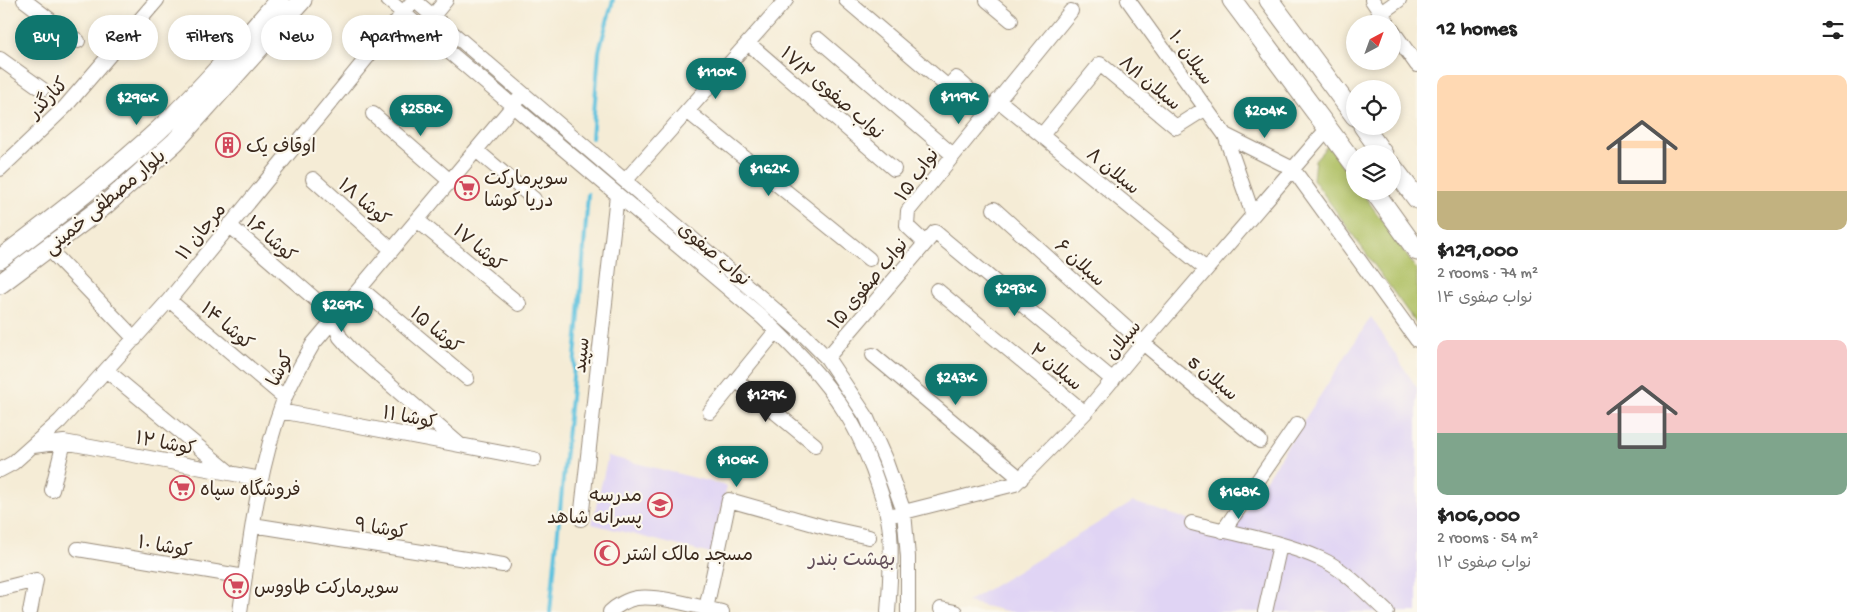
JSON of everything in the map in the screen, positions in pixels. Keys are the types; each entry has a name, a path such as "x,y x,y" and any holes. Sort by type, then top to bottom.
{"main road":[{"name":"بلوار مصطفی خمینی","path":"0,259 82,197 161,128 279,0"},
{"name":"بلوار مصطفی خمینی","path":"0,284 105,205 175,142 302,0"},
{"path":"1232,0 1346,153"},
{"path":"1269,0 1346,104"},
{"path":"1401,178 1417,199"},
{"path":"1380,200 1417,251"}],"street":[{"path":"24,0 44,15"},
{"name":"کنارگذر","path":"0,169 70,101 157,0"},
{"name":"نواب صفوی","path":"388,0 407,15"},
{"name":"نواب صفوی","path":"414,0 431,15"},
{"name":"مرجان ۱۱","path":"0,470 13,463 60,421 169,300 414,0"},
{"path":"433,15 446,0"},
{"path":"625,181 786,0"},
{"name":"سبلان ۸","path":"846,0 948,87 956,78 1042,135 1206,269"},
{"path":"987,0 1011,20"},
{"name":"سبلان ۱۰","path":"1128,0 1225,135 1253,215"},
{"path":"1372,0 1382,15"},
{"path":"1388,15 1399,0"},
{"name":"نواب ۱۵","path":"925,243 907,226 908,211 1071,11"},
{"name":"نواب صفوی","path":"459,39 774,308 827,358 866,416 904,512 908,565 908,612"},
{"path":"818,39 953,155"},
{"name":"نواب صفوی ۱۷/۲","path":"748,43 894,169"},
{"path":"1401,43 1417,65"},
{"path":"0,59 42,89"},
{"name":"نواب صفوی","path":"459,59 763,318 823,380 846,413 863,445 882,495 890,531 888,612"},
{"name":"سبلان ۸/۱","path":"1042,135 1100,64 1176,127 1206,108"},
{"name":"کوشا","path":"240,612 260,478 283,404 313,344 523,94"},
{"path":"687,111 869,259"},
{"path":"373,114 450,182"},
{"name":"سبلان","path":"887,517 1015,484 1021,479 1085,413 1143,342 1328,128"},
{"name":"سبلان ۱۰","path":"1225,135 1293,169"},
{"path":"476,150 534,199"},
{"path":"1293,169 1417,340"},
{"name":"کوشا ۱۸","path":"313,180 392,250"},
{"name":"سپید","path":"581,519 617,195"},
{"name":"سبلان ۶","path":"994,209 1143,342"},
{"name":"کوشا ۱۷","path":"417,220 519,304"},
{"name":"کوشا ۱۶","path":"229,225 330,312 340,337 354,353 460,445"},
{"name":"نواب صفوی ۱۵","path":"827,358 935,232 1113,380"},
{"path":"48,248 134,339"},
{"name":"کوشا ۱۵","path":"360,288 467,378"},
{"name":"سبلان ۲","path":"937,290 1085,413"},
{"name":"کوشا ۱۴","path":"169,300 283,404"},
{"path":"763,318 768,320 773,318 775,314 774,308"},
{"path":"710,412 776,331"},
{"name":"سبلان 5","path":"1143,342 1260,441"},
{"path":"873,355 1021,479"},
{"path":"106,370 230,474"},
{"path":"736,380 814,444"},
{"name":"کوشا ۱۱","path":"283,404 460,445 534,459"},
{"path":"1223,531 1297,424"},
{"path":"52,490 64,442"},
{"name":"کوشا ۱۲","path":"33,446 64,442 260,478"},
{"path":"706,609 729,500 828,528 869,537"},
{"path":"1192,523 1280,545 1323,560 1342,573 1387,612"},
{"name":"کوشا ۹","path":"253,525 503,565"},
{"path":"1265,612 1280,545"},
{"name":"کوشا ۱۰","path":"78,549 245,577"},
{"path":"0,589 36,580 30,612"},
{"path":"610,612 615,606 636,598 667,600 722,612"},
{"path":"941,609 955,612"}],"shaded area":[{"path":"1371,317 1417,388 1417,612 1011,612 967,602 1133,502 1231,533"},
{"name":"مدرسه پسرانه شاهد","path":"608,456 727,486 711,554 592,524"}],"green space":[{"path":"1328,145 1346,170 1346,200 1367,200 1417,270 1417,325 1313,179 1315,160"}],"waterway":[{"path":"592,138 599,51 613,0"},
{"path":"550,612 578,326 588,194"}],"place":[{"name":"اوقاف یک","path":"228,145"},
{"name":"سوپرمارکت دریا کوشا","path":"467,188"},
{"name":"فروشگاه سپاه","path":"182,488"},
{"name":"مدرسه پسرانه شاهد","path":"660,505"},
{"name":"مسجد مالک اشتر","path":"607,553"},
{"name":"سوپرمارکت طاووس","path":"236,586"}],"district":[{"name":"بهشت بندر","path":"852,558"}]}
